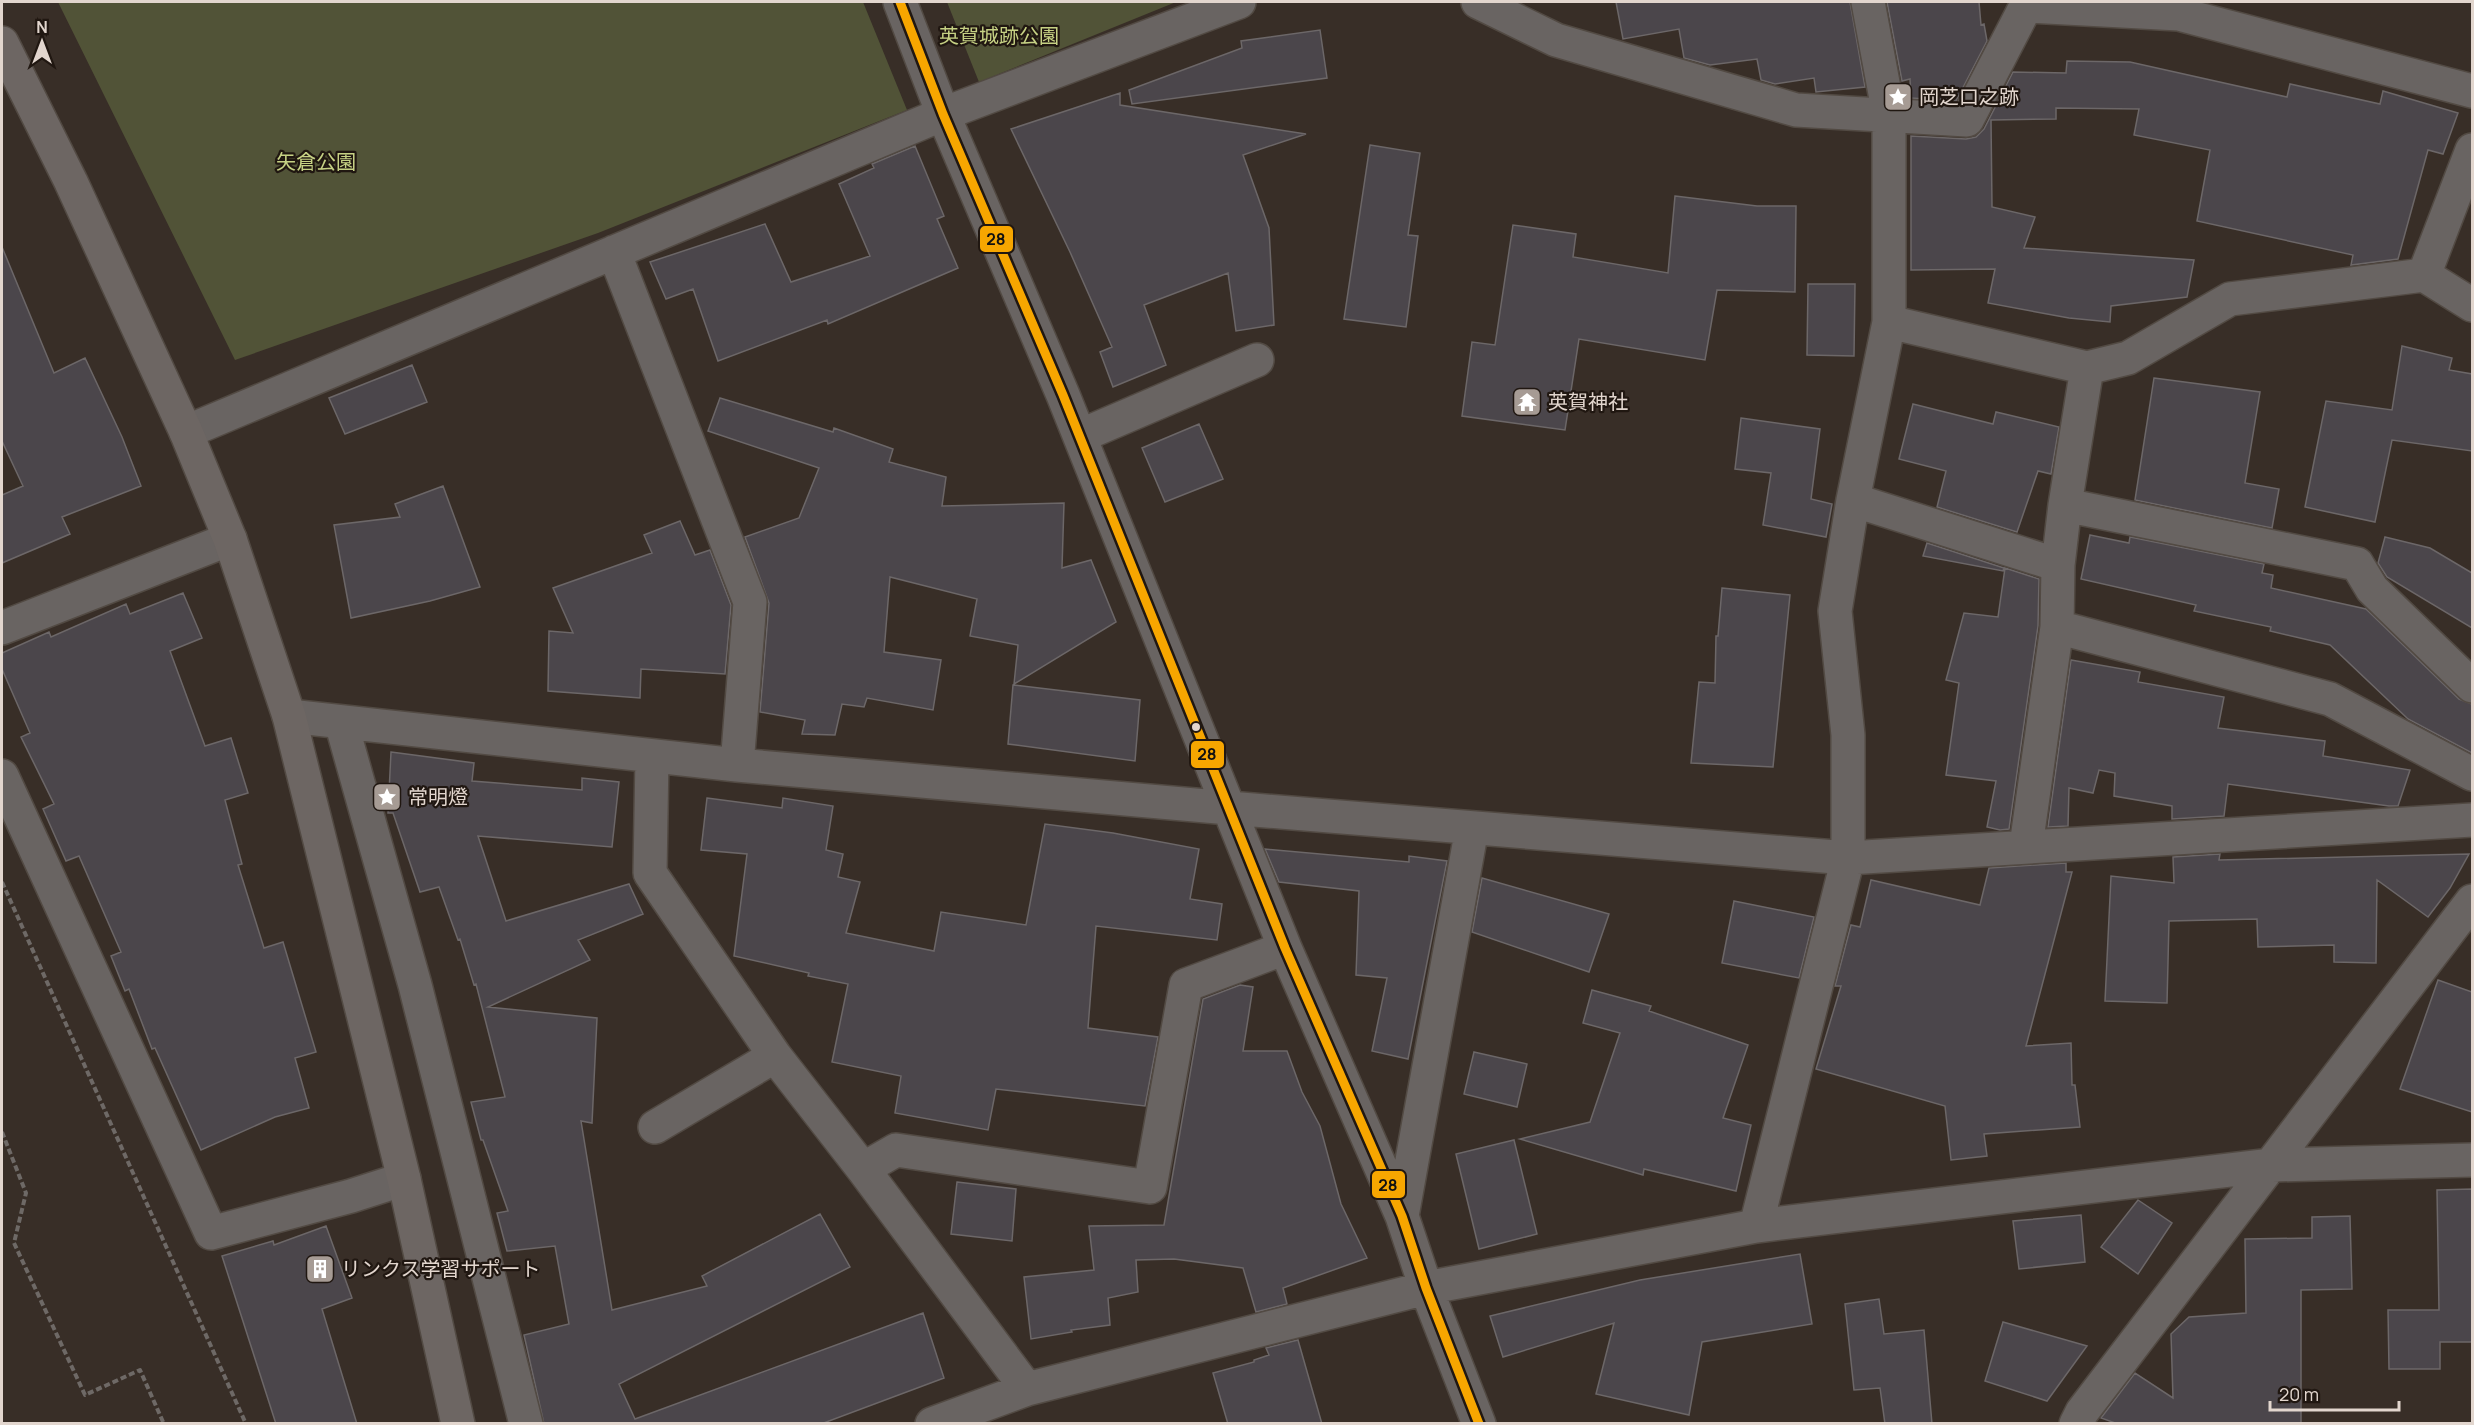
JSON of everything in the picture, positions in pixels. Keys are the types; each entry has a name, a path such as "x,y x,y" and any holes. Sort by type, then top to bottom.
{"street":[{"path":"900,2 942,114 1080,436 1285,948 1402,1216 1426,1288 1479,1424"},
{"path":"186,432 942,114 1239,2"},
{"path":"1478,2 1556,40 1796,110 1967,120 2026,6 2179,14 2472,91"},
{"path":"1756,1226 1848,858 1848,735 1835,611 1853,500 1888,322 1888,115 1868,2"},
{"path":"2,43 71,182 186,432 230,539 289,716 404,1179 458,1424"},
{"path":"2424,275 2472,150"},
{"path":"614,252 750,602 737,765"},
{"path":"1888,322 2087,368 2128,358 2230,300 2424,275 2472,305"},
{"path":"1080,436 1257,360"},
{"path":"2026,846 2057,627 2058,565 2065,505 2087,368"},
{"path":"1853,500 2058,565"},
{"path":"2065,505 2357,564 2372,589 2472,686"},
{"path":"2,628 230,539"},
{"path":"2057,627 2330,699 2472,774"},
{"path":"289,716 737,765 1229,808 1848,858 2472,820"},
{"path":"341,722 414,986 526,1424"},
{"path":"652,756 650,873 775,1056 863,1169 1027,1389"},
{"path":"2,776 211,1233 351,1196 404,1179"},
{"path":"1402,1216 1472,828"},
{"path":"2076,1424 2082,1412 2472,901"},
{"path":"863,1169 896,1150 1150,1187 1186,986 1285,948"},
{"path":"655,1127 775,1056"},
{"path":"932,1424 1027,1389 1426,1288 1756,1226 2272,1166 2472,1160"}],"path":[{"path":"2,882 246,1424"},
{"path":"2,1131 26,1193 14,1243 85,1395 140,1370 164,1424"}],"green space":[{"name":"矢倉公園","path":"58,2 863,2 907,110 598,233 235,360"},
{"name":"英賀城跡公園","path":"947,2 1176,2 979,82"}],"building":[{"path":"1616,2 1850,2 1865,87 1816,92 1814,78 1775,84 1761,80 1757,59 1710,65 1684,58 1679,29 1623,39"},
{"path":"1887,2 1979,2 1981,25 1984,24 1987,41 1956,101 1911,98 1910,79 1902,81"},
{"path":"1320,30 1327,78 1132,104 1129,90 1242,48 1241,41"},
{"path":"2067,61 2130,62 2287,97 2290,84 2380,104 2383,91 2458,113 2443,154 2428,150 2398,259 2351,265 2353,255 2197,221 2210,150 2134,135 2139,109 2056,108 2056,119 1991,120 1992,207 2035,217 2024,248 2194,260 2187,297 2111,306 2110,322 2069,318 1988,303 1995,269 1911,270 1911,136 1966,139 1976,137 1984,129 2013,72 2066,73"},
{"path":"1120,93 1120,105 1306,134 1243,155 1269,228 1274,325 1236,331 1228,273 1144,305 1166,365 1113,387 1100,352 1112,347 1070,252 1011,129"},
{"path":"1370,145 1420,153 1408,235 1418,236 1406,327 1344,319"},
{"path":"915,146 944,216 937,219 958,268 828,324 827,320 718,361 693,289 666,299 650,262 765,224 791,282 870,256 839,184 874,168 872,164"},
{"path":"1675,196 1757,206 1796,206 1795,292 1717,290 1705,360 1579,339 1565,430 1462,416 1472,342 1495,345 1513,225 1576,234 1573,257 1668,273"},
{"path":"2,247 54,373 85,358 122,437 141,486 62,517 70,534 2,563 2,495 23,486 2,441"},
{"path":"1808,284 1855,284 1854,356 1807,355"},
{"path":"2402,346 2452,358 2449,370 2472,374 2472,451 2392,440 2375,522 2305,507 2326,401 2392,410"},
{"path":"412,365 427,402 345,434 329,398"},
{"path":"2154,378 2260,392 2245,483 2279,489 2272,528 2135,500"},
{"path":"720,398 833,432 834,428 893,449 889,462 946,477 942,506 1064,503 1062,568 1091,560 1116,622 1014,684 1018,645 970,636 977,599 890,577 884,652 941,660 933,710 867,698 864,707 842,704 835,735 802,734 805,720 760,712 769,603 745,537 799,518 819,468 708,431"},
{"path":"1913,404 1993,424 1996,412 2059,427 2051,474 2038,471 2017,532 1937,507 1946,471 1899,459"},
{"path":"1741,418 1820,429 1811,499 1832,504 1826,537 1763,525 1771,473 1735,469"},
{"path":"1199,424 1223,479 1165,502 1142,448"},
{"path":"443,486 480,587 430,601 351,618 334,525 400,517 395,504"},
{"path":"680,521 695,555 710,550 731,605 725,674 641,669 640,698 548,691 549,631 573,633 553,588 652,553 644,535"},
{"path":"2090,535 2129,543 2130,537 2264,564 2262,573 2273,575 2271,588 2366,609 2459,699 2472,704 2472,753 2408,719 2330,645 2270,631 2271,627 2194,611 2196,605 2081,579"},
{"path":"2385,537 2430,548 2472,573 2472,628 2387,577 2378,563"},
{"path":"1927,543 2004,568 2003,571 1923,556"},
{"path":"2005,568 2039,579 2038,626 2009,829 2000,830 1987,827 1996,781 1946,775 1959,683 1946,680 1964,613 1998,617"},
{"path":"1722,588 1790,595 1773,767 1691,763 1699,682 1715,683 1716,636 1718,636"},
{"path":"183,593 202,638 170,651 205,746 231,738 248,793 225,800 242,864 238,865 264,948 283,942 316,1052 295,1058 309,1108 275,1117 201,1150 155,1048 152,1049 129,989 125,991 111,956 121,952 79,856 66,861 43,809 54,804 21,737 30,733 2,669 2,653 49,632 51,637 126,604 130,614"},
{"path":"2071,660 2140,672 2138,682 2224,697 2218,728 2325,741 2323,756 2410,770 2398,806 2228,784 2224,816 2172,819 2172,806 2114,796 2115,773 2099,770 2093,793 2069,788 2068,826 2048,827"},
{"path":"1013,685 1140,700 1135,761 1008,744"},
{"path":"391,752 474,763 472,781 582,790 582,778 619,782 612,847 478,836 506,921 629,884 643,914 578,940 590,960 488,1007 597,1018 592,1123 581,1121 612,1310 707,1286 702,1276 820,1214 850,1267 619,1384 635,1419 923,1313 944,1378 821,1424 544,1424 524,1335 569,1324 555,1246 507,1251 497,1213 508,1211 483,1140 481,1140 471,1102 505,1097 476,984 474,985 460,939 458,940 439,887 420,892 393,813 388,813"},
{"path":"707,798 782,808 783,798 833,806 826,850 843,854 838,877 860,882 846,933 934,951 941,912 1026,925 1045,824 1113,833 1199,849 1190,899 1222,904 1217,940 1096,926 1088,1028 1158,1037 1145,1106 996,1089 988,1130 895,1113 901,1076 832,1062 848,984 734,956 747,854 701,850"},
{"path":"1265,849 1409,862 1409,856 1447,861 1408,1059 1372,1051 1387,978 1356,975 1359,891 1279,882"},
{"path":"2220,854 2219,860 2469,854 2450,888 2428,917 2377,880 2376,963 2334,962 2334,945 2258,947 2257,919 2169,921 2167,1003 2105,1001 2111,876 2174,883 2173,857"},
{"path":"2066,863 2066,872 2072,872 2026,1046 2071,1043 2072,1085 2075,1085 2080,1127 1984,1134 1987,1156 1951,1160 1945,1106 1816,1069 1841,986 1835,986 1851,925 1860,927 1871,880 1980,905 1989,868"},
{"path":"1482,878 1609,914 1589,972 1472,932"},
{"path":"1734,901 1814,917 1799,978 1722,963"},
{"path":"2438,980 2472,992 2472,1112 2400,1089"},
{"path":"1240,985 1253,987 1243,1051 1287,1051 1302,1092 1320,1126 1341,1204 1367,1258 1283,1288 1287,1304 1256,1312 1243,1268 1174,1259 1136,1260 1138,1292 1108,1298 1110,1325 1071,1330 1072,1332 1031,1339 1024,1277 1094,1270 1089,1226 1164,1225 1203,999"},
{"path":"1592,990 1651,1006 1649,1011 1748,1045 1723,1118 1751,1125 1736,1191 1644,1169 1643,1175 1520,1139 1590,1122 1620,1033 1583,1023"},
{"path":"1474,1052 1527,1064 1517,1107 1464,1094"},
{"path":"1514,1140 1537,1234 1479,1249 1456,1154"},
{"path":"957,1182 1016,1189 1012,1241 951,1234"},
{"path":"2472,1189 2472,1342 2440,1342 2440,1369 2389,1369 2388,1310 2439,1310 2437,1190"},
{"path":"2138,1200 2172,1223 2138,1274 2101,1247"},
{"path":"2081,1215 2085,1262 2019,1269 2013,1221"},
{"path":"2350,1216 2352,1289 2301,1290 2301,1424 2118,1424 2101,1418 2135,1373 2173,1398 2171,1334 2189,1317 2246,1313 2245,1239 2312,1238 2312,1217"},
{"path":"326,1226 352,1298 322,1309 357,1424 276,1424 222,1256 273,1241 274,1245"},
{"path":"1800,1254 1812,1324 1702,1342 1689,1415 1596,1394 1614,1323 1503,1357 1490,1316 1640,1280"},
{"path":"1879,1299 1884,1334 1924,1330 1932,1424 1885,1424 1880,1388 1854,1390 1845,1304"},
{"path":"2003,1322 2087,1346 2047,1401 1985,1381"},
{"path":"1298,1340 1322,1424 1228,1424 1213,1373 1254,1362 1254,1360 1269,1355 1266,1348"}],"transit line":[{"name":"28","path":"900,2 943,114 1063,395 1285,948 1402,1216 1426,1288 1479,1424"}],"place":[{"name":"岡芝口之跡","path":"1898,97"},
{"name":"英賀神社","path":"1527,402"},
{"name":"常明燈","path":"387,797"},
{"name":"リンクス学習サポート","path":"320,1269"}]}
